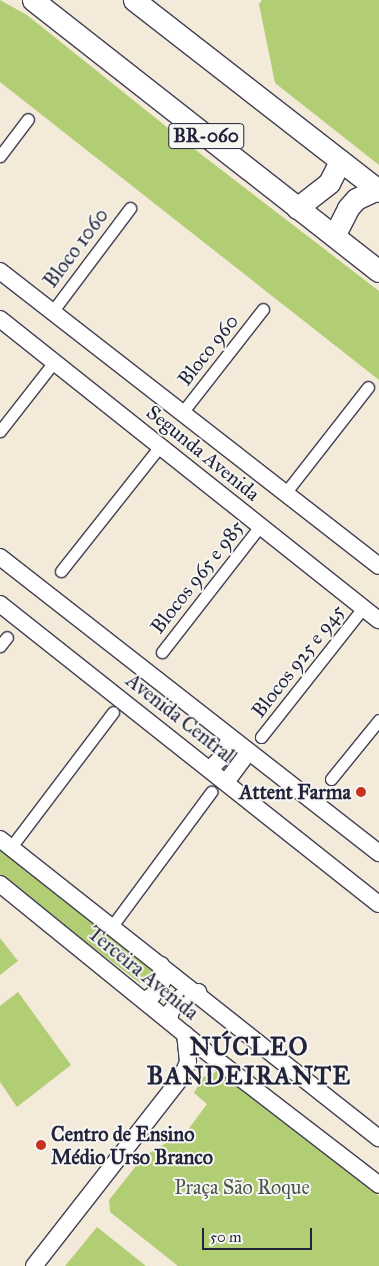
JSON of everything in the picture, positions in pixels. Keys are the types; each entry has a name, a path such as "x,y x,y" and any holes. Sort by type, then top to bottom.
{"highway":[{"name":"BR-060","path":"33,0 379,272"},
{"name":"BR-060","path":"134,0 378,190"},
{"path":"297,208 328,183 340,161"},
{"path":"334,236 348,208 356,199 378,190"}],"street":[{"path":"0,156 28,119"},
{"name":"Bloco 1060","path":"52,312 130,208"},
{"name":"Segunda Avenida","path":"1,273 181,414 286,492 379,566"},
{"name":"Bloco 960","path":"181,414 263,310"},
{"name":"Segunda Avenida","path":"0,319 379,620"},
{"path":"0,431 54,362"},
{"path":"286,492 368,386"},
{"path":"61,571 160,446"},
{"name":"Blocos 965 e 985","path":"162,652 260,526"},
{"name":"Avenida Central","path":"0,557 248,753 379,853"},
{"name":"Avenida Central","path":"0,604 379,904"},
{"name":"Blocos 925 e 945","path":"261,737 363,608"},
{"path":"5,843 113,712"},
{"path":"331,779 379,720"},
{"path":"210,769 221,758 230,738"},
{"path":"226,782 248,753"},
{"path":"112,926 211,792"},
{"name":"Terceira Avenida","path":"5,843 198,992 298,1076 379,1138"},
{"name":"Terceira Avenida","path":"0,884 217,1060 379,1185"},
{"path":"144,1000 153,995 162,982 161,964"},
{"path":"169,1020 171,1011 181,997 198,992"},
{"path":"34,1266 180,1078 188,1062 185,1034"},
{"path":"180,1078 194,1068 217,1060"}],"green space":[{"path":"0,0 27,15 193,148 379,291 379,380 0,82"},
{"path":"262,0 379,0 379,165 275,83 259,4"},
{"path":"0,845 157,967 140,983 0,877"},
{"path":"0,938 18,961 0,975"},
{"path":"18,992 71,1065 17,1107 0,1082 0,1006"},
{"name":"Praça São Roque","path":"221,1070 379,1196 379,1266 178,1266 110,1212 109,1200 144,1156 187,1131 207,1104 194,1093 203,1077"},
{"path":"97,1227 146,1266 65,1266"}],"place":[{"name":"Attent Farma","path":"361,792"},
{"name":"Centro de Ensino Médio Urso Branco","path":"41,1145"}],"district":[{"name":"NÚCLEO BANDEIRANTE","path":"249,1062"}]}
